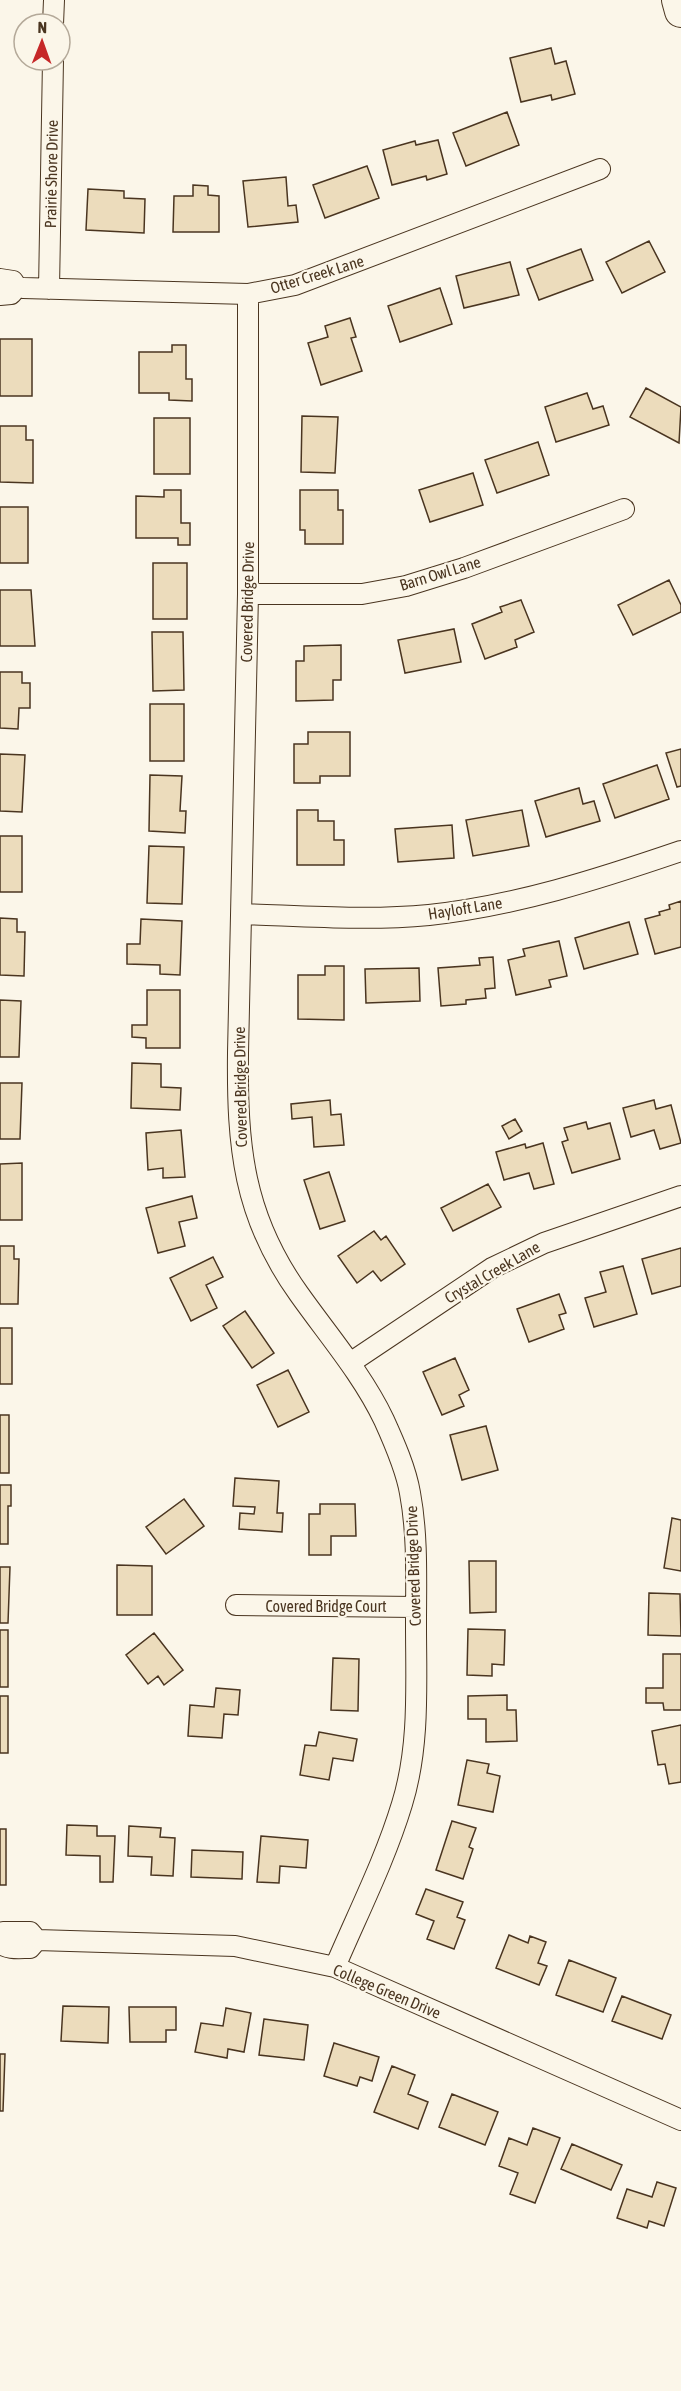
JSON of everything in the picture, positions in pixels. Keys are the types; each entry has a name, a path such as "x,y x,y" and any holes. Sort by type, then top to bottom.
{"main road":[{"path":"678,0 681,11"}],"street":[{"name":"Prairie Shore Drive","path":"49,289 53,72"},
{"name":"Otter Creek Lane","path":"6,287 248,294 295,285 600,170"},
{"name":"Covered Bridge Drive","path":"248,294 248,594 238,1122 242,1164 253,1203 270,1244 297,1292 350,1362 383,1419 410,1491 415,1531 416,1708 411,1765 403,1802 335,1967"},
{"name":"Barn Owl Lane","path":"248,594 362,594 406,586 464,568 624,509"},
{"name":"Hayloft Lane","path":"242,914 374,918 489,906 567,887 681,851"},
{"name":"Crystal Creek Lane","path":"350,1362 503,1263 544,1243 681,1196"},
{"name":"Covered Bridge Court","path":"236,1605 416,1606"},
{"name":"College Green Drive","path":"0,1935 3,1932 30,1932 37,1940 235,1946 276,1952 335,1967 681,2120"},
{"name":"College Green Drive","path":"0,1943 3,1947 30,1948 37,1940"}],"building":[{"path":"551,48 555,64 566,61 575,94 552,100 551,95 521,102 510,58"},
{"path":"507,112 519,145 466,166 453,133"},
{"path":"438,140 447,174 427,180 426,176 392,185 383,150 415,141 416,145"},
{"path":"367,166 379,198 325,218 313,185"},
{"path":"286,177 288,206 296,205 298,222 248,227 243,181"},
{"path":"193,185 208,186 208,195 219,196 219,232 173,232 174,196 193,196"},
{"path":"88,189 124,191 124,198 145,199 144,233 86,230"},
{"path":"649,241 665,272 622,293 606,262"},
{"path":"581,249 593,280 539,300 527,269"},
{"path":"510,262 519,295 464,308 456,276"},
{"path":"440,288 452,324 400,342 388,306"},
{"path":"350,318 356,337 351,338 362,371 321,385 308,343 328,337 325,326"},
{"path":"0,339 32,339 32,396 0,396"},
{"path":"172,345 186,345 186,379 192,379 192,401 169,400 169,393 139,393 139,352 172,352"},
{"path":"646,388 681,407 679,443 630,417"},
{"path":"587,393 593,409 603,406 609,425 556,442 545,407"},
{"path":"302,416 338,417 335,473 301,472"},
{"path":"154,418 190,418 190,474 154,474"},
{"path":"0,426 26,426 26,440 33,440 33,483 0,482"},
{"path":"538,442 549,475 497,493 485,460"},
{"path":"473,473 483,505 430,522 419,490"},
{"path":"164,490 181,490 181,523 190,523 190,545 178,545 178,538 136,538 136,496 164,497"},
{"path":"300,490 338,490 338,510 343,510 343,544 305,544 305,530 300,530"},
{"path":"0,507 28,507 28,563 0,563"},
{"path":"153,563 187,563 187,619 153,619"},
{"path":"669,580 681,605 681,612 633,635 618,605"},
{"path":"0,590 31,590 35,646 0,646"},
{"path":"521,600 534,632 515,640 517,647 485,659 472,624 502,612 500,607"},
{"path":"454,629 461,662 405,673 398,640"},
{"path":"152,632 183,632 184,690 153,691"},
{"path":"341,645 341,680 333,680 333,700 296,701 296,661 304,661 304,646"},
{"path":"0,672 22,672 22,683 30,683 30,708 19,708 18,729 0,728"},
{"path":"150,704 184,704 184,761 150,761"},
{"path":"308,732 350,732 350,776 320,776 320,783 294,783 294,744 308,744"},
{"path":"681,749 681,786 677,787 666,753"},
{"path":"0,754 25,755 22,812 0,811"},
{"path":"657,765 669,799 615,818 603,784"},
{"path":"150,775 182,776 180,811 186,811 185,833 149,831"},
{"path":"579,788 583,804 594,801 600,821 546,837 535,801"},
{"path":"297,810 318,810 318,821 334,821 334,840 344,840 344,865 297,865"},
{"path":"522,810 529,846 473,856 466,820"},
{"path":"452,825 454,858 398,862 395,829"},
{"path":"0,836 22,836 22,892 0,892"},
{"path":"149,846 184,847 182,904 147,903"},
{"path":"681,901 681,947 655,954 645,919 660,915 659,912 670,909 669,905"},
{"path":"0,918 17,919 17,932 25,932 24,976 0,975"},
{"path":"141,919 182,921 180,975 160,974 160,965 127,964 127,944 140,944"},
{"path":"629,922 638,954 584,969 575,938"},
{"path":"559,941 567,976 549,980 551,987 516,995 508,960 525,956 523,949"},
{"path":"493,957 495,988 485,989 486,998 466,1000 466,1004 441,1006 438,968 480,965 479,958"},
{"path":"325,966 344,966 344,1020 298,1019 298,975 325,975"},
{"path":"419,968 420,1001 366,1003 365,969"},
{"path":"147,990 180,990 180,1048 146,1048 146,1038 132,1037 132,1025 147,1025"},
{"path":"0,1000 21,1001 19,1057 0,1057"},
{"path":"132,1063 161,1064 161,1087 181,1088 180,1110 131,1108"},
{"path":"0,1083 22,1083 20,1139 0,1139"},
{"path":"330,1100 331,1115 341,1114 344,1145 314,1147 312,1117 292,1119 291,1104"},
{"path":"654,1100 656,1109 671,1105 681,1143 660,1149 654,1130 631,1137 623,1108"},
{"path":"515,1119 522,1131 509,1139 502,1126"},
{"path":"586,1122 588,1129 610,1123 620,1159 572,1173 562,1142 568,1140 564,1128"},
{"path":"181,1130 185,1177 163,1178 163,1168 148,1170 146,1133"},
{"path":"543,1143 554,1184 534,1189 529,1173 504,1180 496,1152 525,1144 526,1148"},
{"path":"22,1163 22,1220 0,1220 0,1164"},
{"path":"329,1172 345,1221 320,1229 304,1180"},
{"path":"488,1184 501,1207 453,1231 441,1208"},
{"path":"192,1196 197,1218 179,1222 185,1246 158,1253 146,1208"},
{"path":"374,1231 381,1240 386,1236 405,1264 381,1281 373,1271 357,1283 338,1256"},
{"path":"0,1246 14,1246 14,1259 19,1259 18,1304 0,1304"},
{"path":"681,1248 681,1286 652,1294 642,1259"},
{"path":"213,1257 223,1277 206,1285 217,1308 191,1321 170,1278"},
{"path":"623,1266 637,1314 594,1327 585,1298 606,1292 600,1272"},
{"path":"559,1294 566,1313 559,1315 564,1329 529,1342 517,1309"},
{"path":"245,1311 274,1353 252,1368 223,1326"},
{"path":"0,1328 12,1328 12,1384 0,1384"},
{"path":"455,1358 469,1390 459,1395 464,1406 442,1415 423,1372"},
{"path":"288,1370 309,1412 278,1427 257,1385"},
{"path":"0,1415 9,1415 9,1473 0,1473"},
{"path":"486,1426 498,1470 462,1480 450,1435"},
{"path":"235,1478 279,1481 277,1513 283,1513 282,1532 239,1529 240,1513 254,1514 255,1507 233,1506"},
{"path":"0,1485 11,1485 11,1506 8,1506 8,1544 0,1544"},
{"path":"184,1499 204,1526 166,1554 146,1527"},
{"path":"320,1504 355,1504 356,1536 331,1536 331,1555 309,1555 309,1514 320,1514"},
{"path":"672,1518 681,1520 681,1571 664,1568"},
{"path":"469,1561 496,1561 496,1612 470,1613"},
{"path":"117,1565 152,1566 152,1615 117,1615"},
{"path":"0,1567 10,1567 8,1623 0,1623"},
{"path":"649,1593 680,1594 681,1636 648,1635"},
{"path":"468,1629 505,1630 504,1665 492,1664 492,1676 467,1675"},
{"path":"0,1630 8,1630 8,1687 0,1687"},
{"path":"154,1633 183,1670 164,1685 158,1676 148,1684 126,1655"},
{"path":"663,1654 681,1654 681,1710 664,1710 663,1703 646,1703 646,1688 663,1688"},
{"path":"333,1658 359,1659 358,1711 331,1710"},
{"path":"216,1688 240,1690 238,1715 224,1714 222,1738 188,1736 190,1705 214,1707"},
{"path":"507,1695 507,1710 516,1710 517,1741 486,1742 486,1719 468,1719 468,1696"},
{"path":"0,1696 8,1696 8,1753 0,1753"},
{"path":"681,1725 681,1782 669,1784 665,1764 658,1765 652,1731"},
{"path":"319,1732 357,1739 353,1761 333,1758 329,1780 300,1775 305,1745 316,1746"},
{"path":"467,1760 489,1764 487,1773 500,1776 493,1812 458,1805"},
{"path":"452,1821 476,1828 469,1847 473,1849 463,1879 436,1870"},
{"path":"67,1825 97,1826 97,1836 115,1836 113,1882 100,1882 100,1856 66,1855"},
{"path":"129,1826 161,1828 160,1837 175,1838 173,1876 151,1875 152,1857 128,1856"},
{"path":"0,1829 6,1829 6,1885 0,1885"},
{"path":"261,1836 308,1840 306,1868 280,1866 279,1883 257,1882"},
{"path":"192,1850 243,1852 242,1879 191,1877"},
{"path":"426,1889 463,1902 457,1917 465,1920 454,1949 427,1939 434,1921 416,1914"},
{"path":"509,1935 528,1943 530,1936 546,1942 538,1963 547,1966 539,1985 496,1968"},
{"path":"569,1960 616,1978 603,2012 556,1995"},
{"path":"622,1996 671,2015 662,2039 612,2021"},
{"path":"63,2006 109,2007 108,2043 61,2041"},
{"path":"129,2007 176,2007 176,2030 166,2030 166,2042 130,2042"},
{"path":"226,2008 251,2013 244,2052 228,2049 227,2058 195,2052 201,2023 223,2026"},
{"path":"264,2019 308,2025 304,2060 259,2055"},
{"path":"334,2043 379,2057 372,2081 360,2077 357,2086 324,2076"},
{"path":"0,2054 5,2054 3,2111 0,2111"},
{"path":"392,2066 415,2075 408,2094 428,2102 418,2129 374,2112"},
{"path":"452,2094 498,2112 485,2145 439,2127"},
{"path":"533,2128 560,2138 535,2203 510,2194 518,2173 499,2166 509,2138 527,2145"},
{"path":"572,2144 622,2165 611,2190 561,2169"},
{"path":"657,2182 676,2188 664,2226 649,2221 647,2228 617,2218 627,2189 652,2197"}]}
